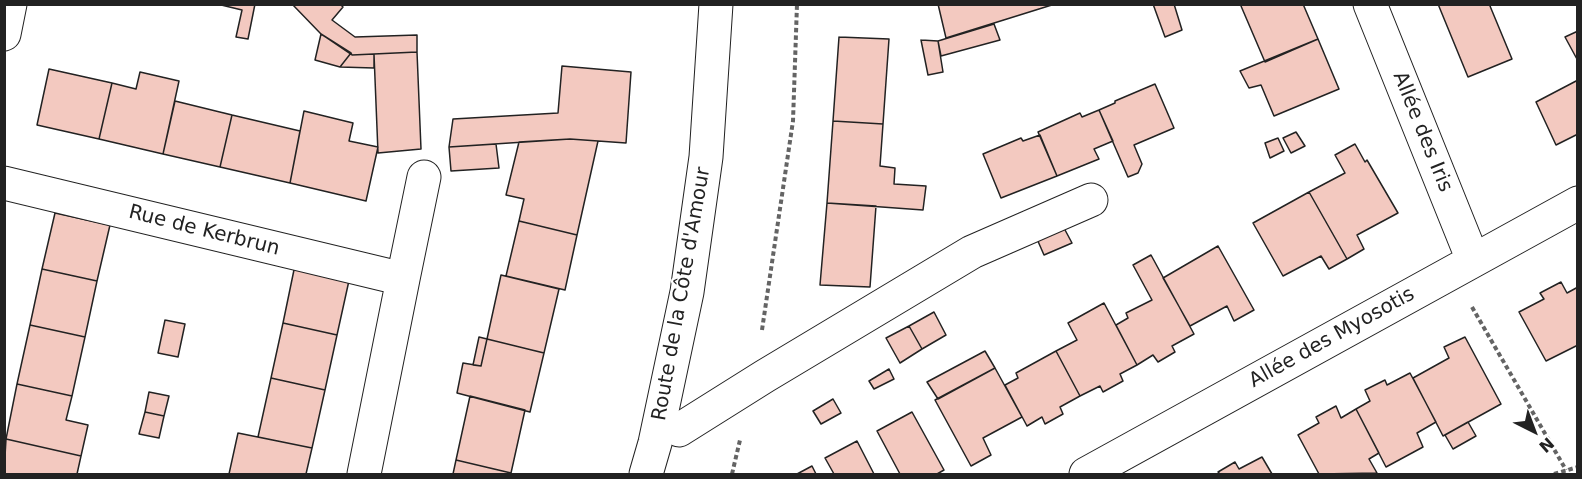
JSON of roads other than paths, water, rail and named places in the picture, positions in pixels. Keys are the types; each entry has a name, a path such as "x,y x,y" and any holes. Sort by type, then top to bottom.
{"street":[{"path":"4,34 10,4"},
{"name":"Route de la Côte d'Amour","path":"646,474 655,443 687,292 706,157 716,4"},
{"name":"Route de la Côte d'Amour","path":"669,474 679,430 726,153 735,4"},
{"name":"Allée des Iris","path":"1370,4 1462,266"},
{"path":"364,474 424,177"},
{"name":"Rue de Kerbrun","path":"4,183 403,279"},
{"path":"679,430 972,252 1091,200"},
{"name":"Allée des Myosotis","path":"1086,474 1578,203"}]}
